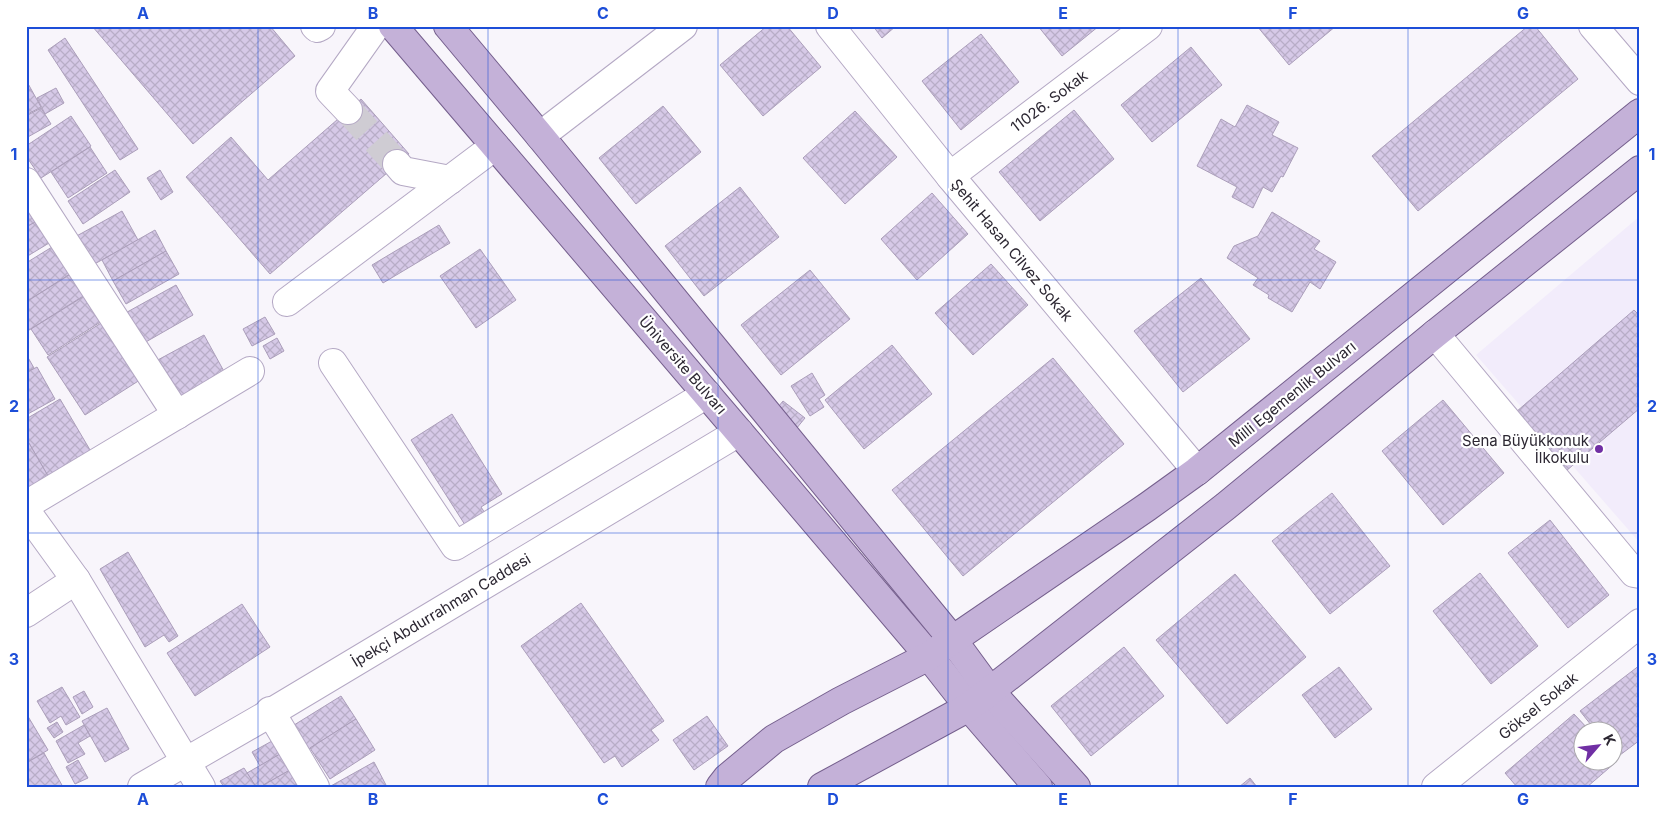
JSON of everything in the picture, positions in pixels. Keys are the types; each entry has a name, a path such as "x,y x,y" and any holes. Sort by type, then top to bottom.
{"main road":[{"name":"Üniversite Bulvarı","path":"393,26 930,656 980,699"},
{"path":"448,26 952,639 980,699 1038,787"},
{"name":"Milli Egemenlik Bulvarı","path":"720,787 727,778 774,740 841,701 930,656 1197,471 1640,113"},
{"path":"822,787 980,699 1226,506 1434,334 1640,170"},
{"path":"980,699 1076,787"}],"street":[{"path":"315,26 317,28 321,26"},
{"path":"348,110 330,91 376,26"},
{"path":"540,136 683,26"},
{"name":"Şehit Hasan Cilvez Sokak","path":"830,26 950,176 1197,471"},
{"name":"11026. Sokak","path":"950,176 1148,26"},
{"path":"1593,26 1640,81"},
{"path":"287,302 495,146"},
{"path":"397,164 403,171 450,180"},
{"path":"26,182 177,415"},
{"path":"1434,334 1634,573 1640,574"},
{"path":"333,363 455,546 707,394"},
{"path":"26,505 250,371"},
{"name":"İpekçi Abdurrahman Caddesi","path":"142,787 739,432"},
{"path":"26,511 76,580 202,787"},
{"path":"26,613 76,580"},
{"name":"Göksel Sokak","path":"1451,783 1640,623"},
{"path":"270,712 315,787"}],"shaded area":[{"name":"Sena Büyükkonuk İlkokulu","path":"1640,216 1640,543 1476,355"}],"building":[{"path":"92,26 270,26 295,56 193,144"},
{"path":"767,26 787,26 821,67 763,116 720,65"},
{"path":"873,26 896,26 882,38"},
{"path":"1038,26 1099,26 1062,56"},
{"path":"1257,26 1336,26 1289,65"},
{"path":"1528,26 1535,26 1578,79 1418,211 1372,156"},
{"path":"981,34 1019,82 961,130 922,81"},
{"path":"65,38 138,149 120,160 48,50"},
{"path":"1191,47 1222,85 1152,142 1121,105"},
{"path":"26,80 41,107 26,115"},
{"path":"56,88 64,103 45,114 37,98"},
{"path":"361,99 409,154 270,274 186,177 231,137 268,180"},
{"path":"1247,105 1279,122 1272,135 1298,148 1283,177 1281,176 1272,192 1263,187 1253,208 1232,197 1237,187 1197,166 1221,119 1235,127"},
{"path":"663,106 701,152 636,204 599,158"},
{"path":"41,108 51,124 26,138 26,116"},
{"path":"1074,110 1114,159 1040,221 999,172"},
{"path":"855,111 897,157 845,204 803,158"},
{"path":"71,116 91,146 41,178 26,156 26,146"},
{"path":"90,147 107,173 68,198 51,172"},
{"path":"115,170 130,192 83,224 68,201"},
{"path":"160,170 173,192 161,200 147,178"},
{"path":"740,187 779,237 704,296 665,246"},
{"path":"932,193 968,234 917,280 881,239"},
{"path":"26,194 41,219 26,227"},
{"path":"122,211 138,240 89,267 73,238"},
{"path":"1272,212 1320,241 1314,249 1336,262 1320,289 1310,282 1292,312 1268,298 1269,295 1253,285 1258,278 1227,258 1234,246 1258,236"},
{"path":"41,219 59,237 26,257 26,227"},
{"path":"439,225 450,243 383,283 372,265"},
{"path":"155,230 166,251 113,281 102,260"},
{"path":"52,247 70,274 26,302 26,263"},
{"path":"480,249 516,300 476,328 440,276"},
{"path":"166,251 179,274 126,304 113,281"},
{"path":"991,264 1028,305 973,355 935,313"},
{"path":"810,270 850,319 781,375 741,325"},
{"path":"74,272 88,293 26,332 26,302"},
{"path":"1201,278 1250,339 1183,392 1134,331"},
{"path":"176,285 193,315 137,347 120,316"},
{"path":"94,290 110,316 48,355 31,329"},
{"path":"1634,310 1640,316 1640,408 1566,471 1516,412"},
{"path":"265,317 275,334 252,346 243,329"},
{"path":"106,320 143,378 85,415 47,357"},
{"path":"204,335 226,375 177,403 154,362"},
{"path":"277,338 284,351 270,359 263,346"},
{"path":"892,345 932,394 864,449 825,400"},
{"path":"26,354 34,368 26,373"},
{"path":"1053,358 1124,444 963,576 892,490"},
{"path":"37,367 55,399 26,415 26,373"},
{"path":"812,373 825,395 819,399 824,407 810,416 791,386"},
{"path":"60,399 93,455 48,476 26,438 26,419"},
{"path":"1443,400 1504,473 1443,525 1382,451"},
{"path":"783,401 805,418 796,429 774,412"},
{"path":"452,414 502,494 481,507 487,516 467,528 411,440"},
{"path":"26,438 48,476 26,489"},
{"path":"1332,493 1390,566 1330,614 1272,541"},
{"path":"1550,520 1609,595 1568,628 1508,553"},
{"path":"128,552 178,636 169,642 164,635 145,647 100,569"},
{"path":"1480,573 1538,646 1491,684 1433,611"},
{"path":"1235,574 1306,657 1227,724 1156,640"},
{"path":"581,603 664,721 651,730 659,740 622,767 615,756 604,763 521,646"},
{"path":"242,604 270,647 195,696 167,653"},
{"path":"1124,647 1164,696 1091,756 1051,706"},
{"path":"1640,665 1640,740 1624,752 1624,720 1587,720 1580,711"},
{"path":"1339,667 1372,709 1335,738 1302,695"},
{"path":"62,687 80,717 66,725 61,716 50,723 37,701"},
{"path":"84,691 93,707 82,714 73,697"},
{"path":"341,696 356,719 301,754 286,730"},
{"path":"107,708 129,749 105,762 82,721"},
{"path":"26,713 48,750 26,763"},
{"path":"1574,714 1580,720 1574,720 1574,770 1607,770 1587,787 1517,787 1505,773"},
{"path":"707,716 728,746 694,770 673,740"},
{"path":"356,719 375,750 330,779 310,748"},
{"path":"57,722 63,732 54,738 47,728"},
{"path":"84,725 90,736 78,743 85,754 68,763 56,741"},
{"path":"272,741 280,754 260,766 252,752"},
{"path":"44,753 63,787 26,787 26,763"},
{"path":"280,754 290,770 260,787 256,787 247,773"},
{"path":"78,760 88,778 75,784 66,767"},
{"path":"374,762 387,787 329,787"},
{"path":"244,768 256,787 224,787 220,781"},
{"path":"290,770 300,787 260,787"},
{"path":"1250,778 1257,787 1239,787"}],"tunnel":[{"path":"348,110 397,164"}],"place":[{"name":"Sena Büyükkonuk İlkokulu","path":"1599,449"}]}
